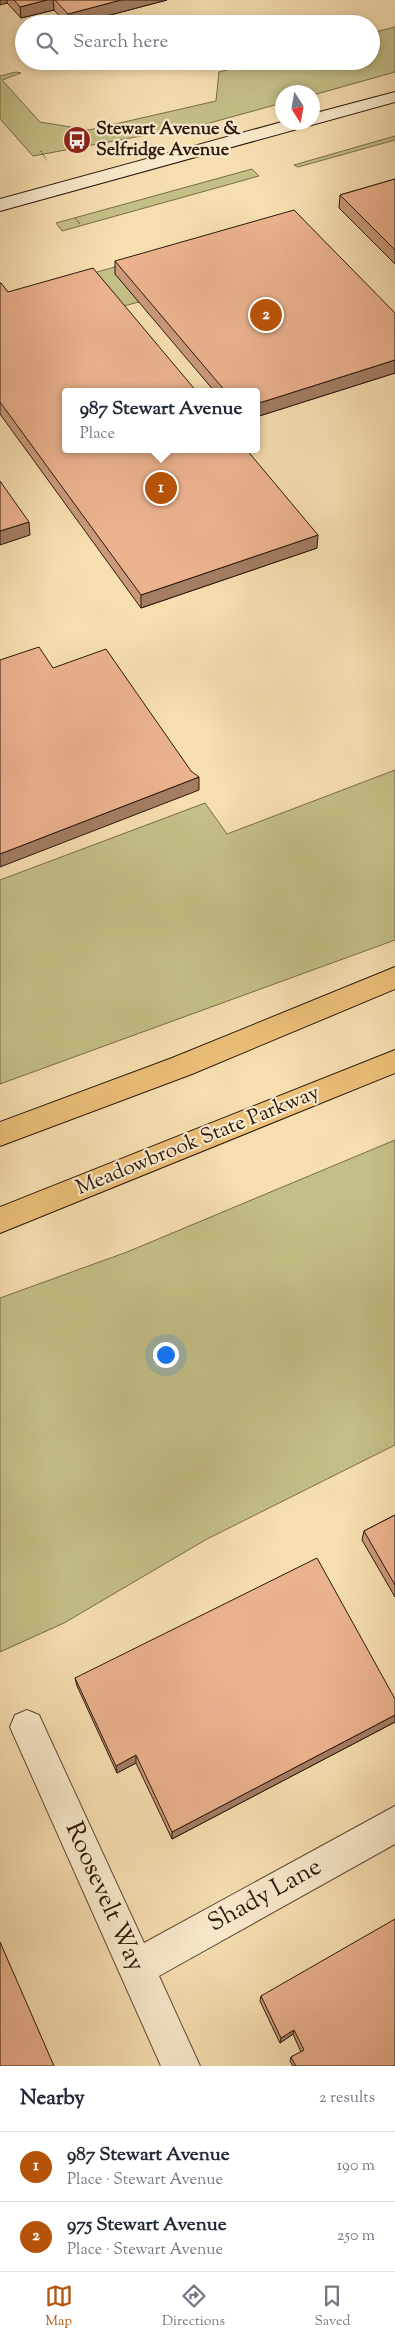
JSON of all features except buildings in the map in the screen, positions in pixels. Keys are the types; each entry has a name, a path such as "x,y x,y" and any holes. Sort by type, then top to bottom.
{"highway":[{"path":"0,1134 182,1066 395,978"},
{"name":"Meadowbrook State Parkway","path":"5,1219 232,1129 395,1060"}],"main road":[{"path":"320,118 395,97"},
{"path":"3,200 275,129"},
{"name":"Roosevelt Way","path":"27,1727 181,2066"},
{"name":"Shady Lane","path":"136,1968 395,1824"}],"path":[{"path":"41,151 46,160"},
{"path":"76,219 80,224"}],"shaded area":[{"path":"395,27 395,72 320,93 320,85 275,85 275,105 206,124 33,156 0,119 0,76 16,72 21,73 2,80 40,122 89,130 216,101 219,72 226,70 380,70 380,31"},
{"path":"395,136 395,140 298,167 294,165"},
{"path":"252,169 259,176 62,231 56,223"},
{"path":"298,215 116,274 139,302 120,307 90,274"},
{"path":"395,770 395,940 0,1084 0,880 205,803 227,834"},
{"path":"395,1140 395,1445 207,1539 64,1623 0,1652 0,1298 127,1252"}],"place":[{"name":"Stewart Avenue & Selfridge Avenue","path":"77,140"},
{"name":"975 Stewart Avenue","path":"266,315"},
{"name":"987 Stewart Avenue","path":"161,488"}]}
